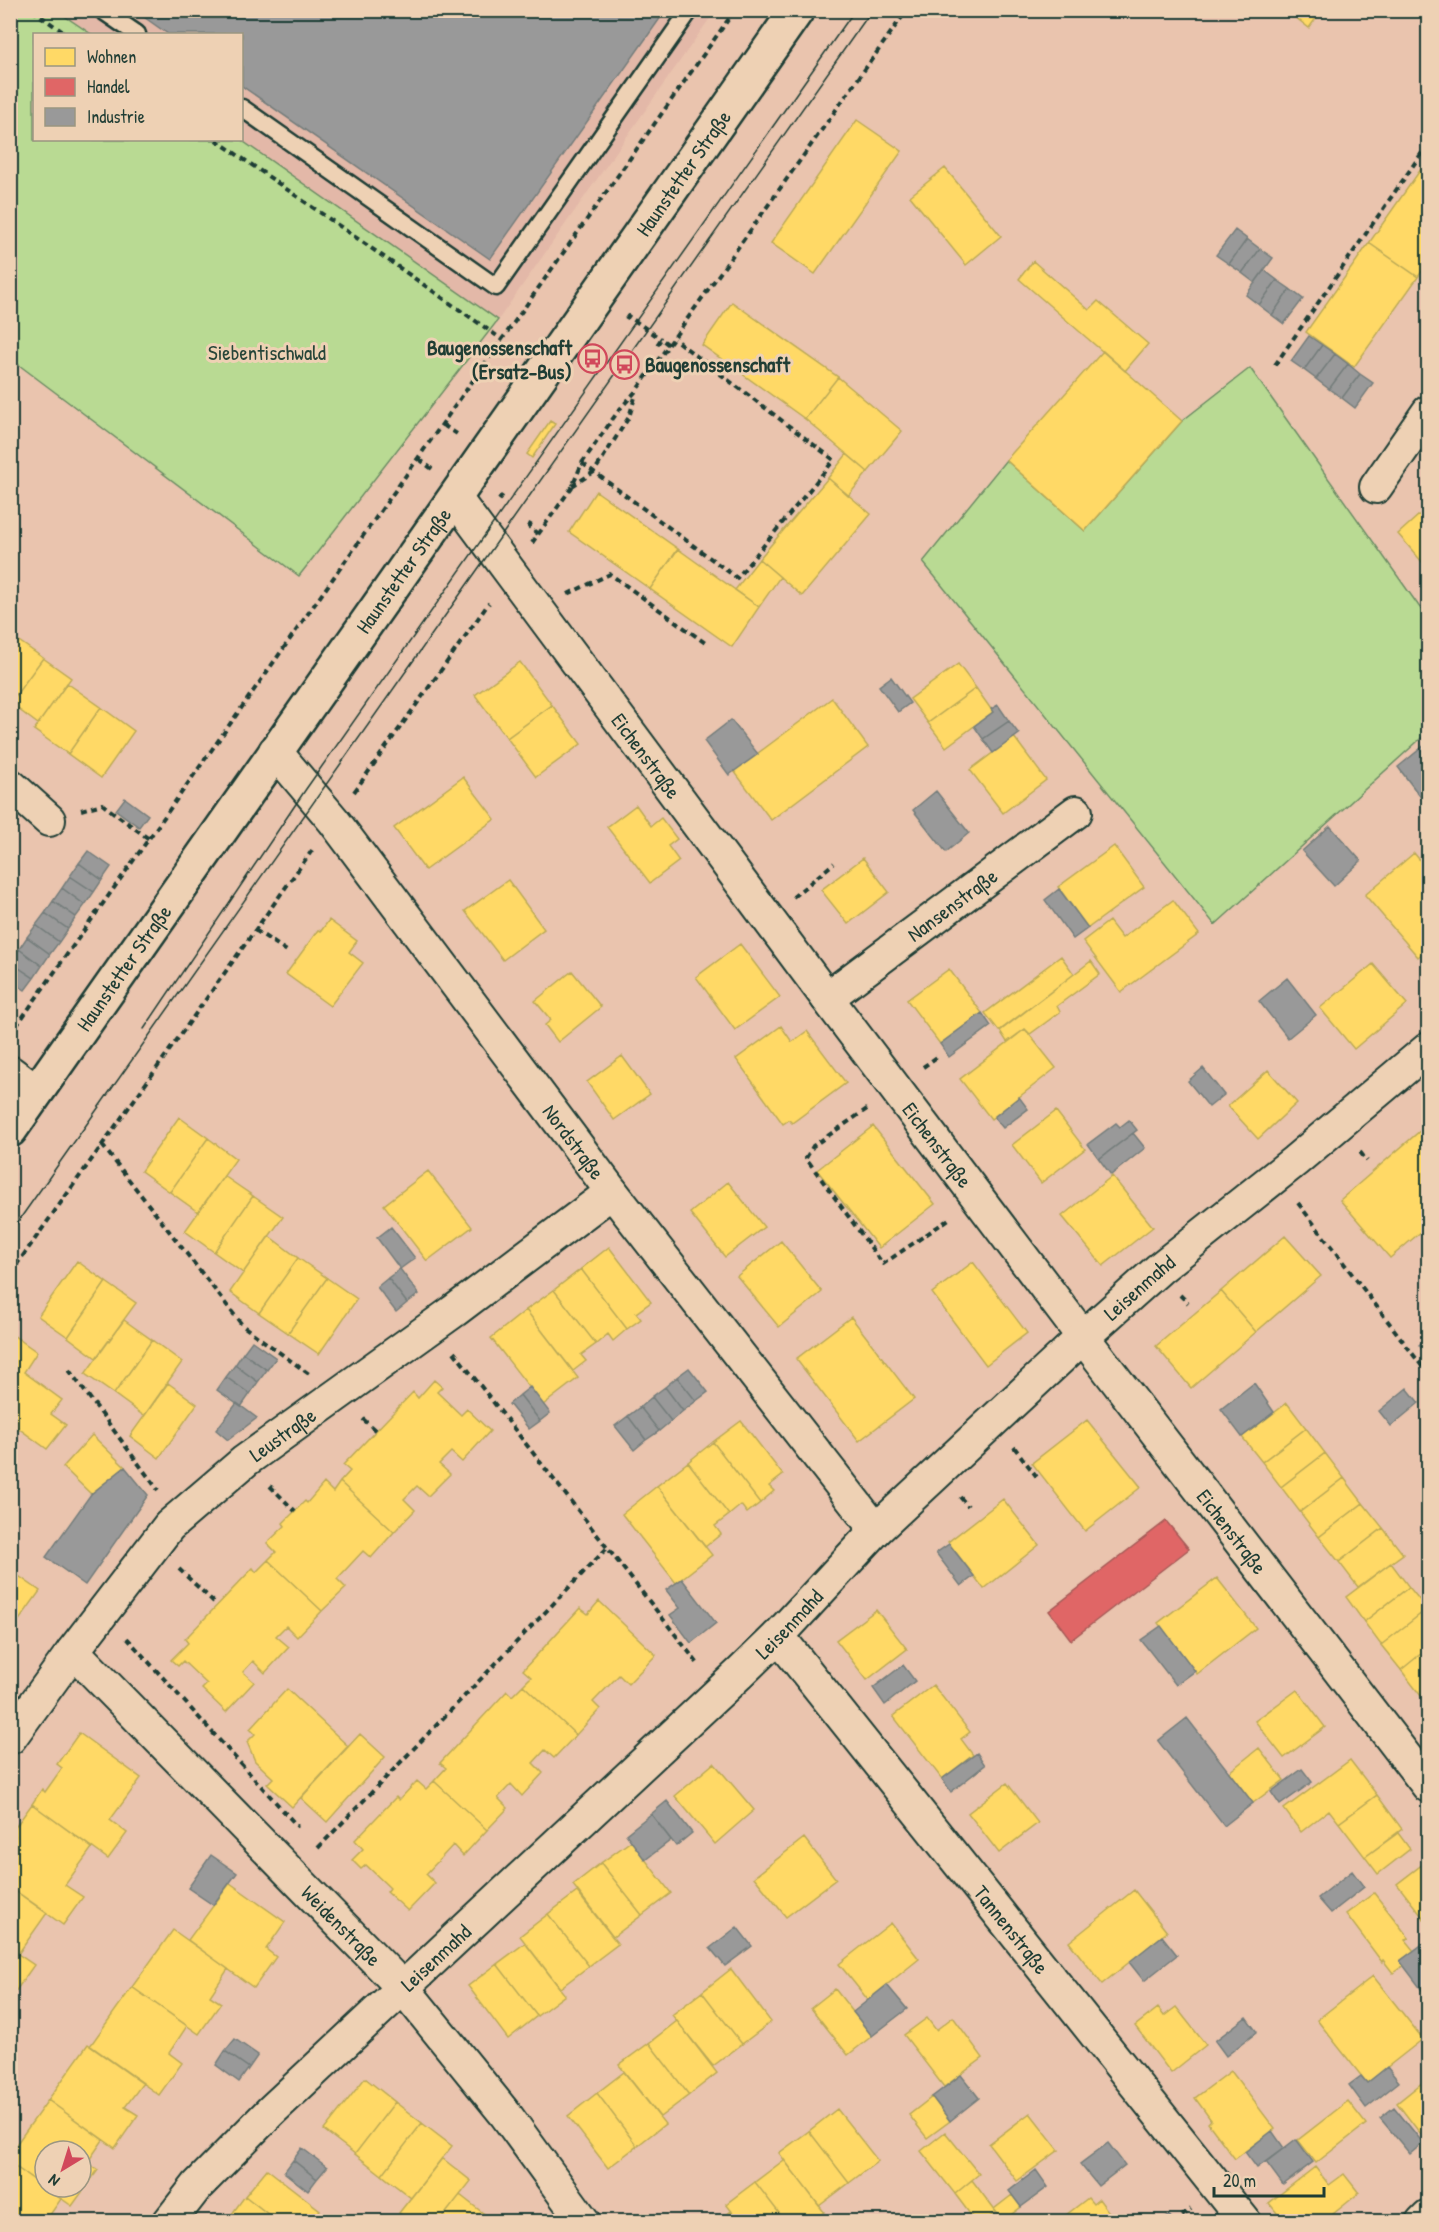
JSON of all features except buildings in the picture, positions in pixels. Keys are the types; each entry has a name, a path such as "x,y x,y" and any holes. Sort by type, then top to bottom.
{"main road":[{"name":"Haunstetter Straße","path":"10,1130 798,10"}],"street":[{"path":"1376,487 1428,412"},
{"name":"Eichenstraße","path":"455,498 827,998 1083,1337 1428,1786"},
{"name":"Nordstraße","path":"275,751 334,821 612,1192 876,1530"},
{"path":"10,785 49,820"},
{"name":"Nansenstraße","path":"827,998 1076,812"},
{"name":"Leisenmahd","path":"170,2222 197,2186 271,2111 720,1692 778,1636 876,1530 1159,1269 1276,1176 1428,1049"},
{"path":"10,1072 37,1092"},
{"name":"Leustraße","path":"10,1738 73,1651 169,1526 245,1461 433,1326 612,1192"},
{"name":"Tannenstraße","path":"778,1636 1245,2222"},
{"name":"Weidenstraße","path":"73,1651 404,1989 506,2115 584,2222"},
{"path":"1422,2222 1428,2216"}],"lane":[{"path":"102,10 135,33"},
{"path":"243,109 496,287 690,10"}],"path":[{"path":"32,10 65,33"},
{"path":"10,1035 735,10"},
{"path":"10,1274 572,487 582,463 619,410 636,391 674,339 907,10"},
{"path":"217,141 503,340"},
{"path":"1275,364 1428,144"},
{"path":"622,325 628,316 669,345"},
{"path":"657,345 661,339"},
{"path":"582,463 738,578 834,460 674,339"},
{"path":"481,371 495,380"},
{"path":"572,487 594,472 629,417 636,391"},
{"path":"443,425 457,434"},
{"path":"531,523 529,527 538,534"},
{"path":"538,609 610,574 708,645"},
{"path":"49,820 102,804 148,839"},
{"path":"768,917 834,863"},
{"path":"255,930 290,953"},
{"path":"896,1089 813,1146 806,1158 883,1264 980,1198"},
{"path":"102,1145 243,1326 337,1395"},
{"path":"1276,1176 1428,1374"},
{"path":"433,1326 720,1692"},
{"path":"69,1370 178,1518"},
{"path":"154,1545 217,1605"},
{"path":"318,1848 608,1547"},
{"path":"103,1612 298,1827"}],"shaded area":[{"path":"57,11 715,11 498,320 242,141 243,33 90,33"}],"green space":[{"name":"Siebentischwald","path":"10,11 57,11 90,33 33,33 33,141 242,141 498,320 299,576 11,359"},
{"path":"1250,368 1428,619 1428,732 1215,925 923,562 1006,460 1085,531 1182,421"}],"tram line":[{"path":"144,1029 306,789 855,10"},
{"path":"10,1233 872,10"}],"place":[{"name":"Baugenossenschaft (Ersatz-Bus)","path":"593,359"},
{"name":"Baugenossenschaft","path":"624,364"}]}
